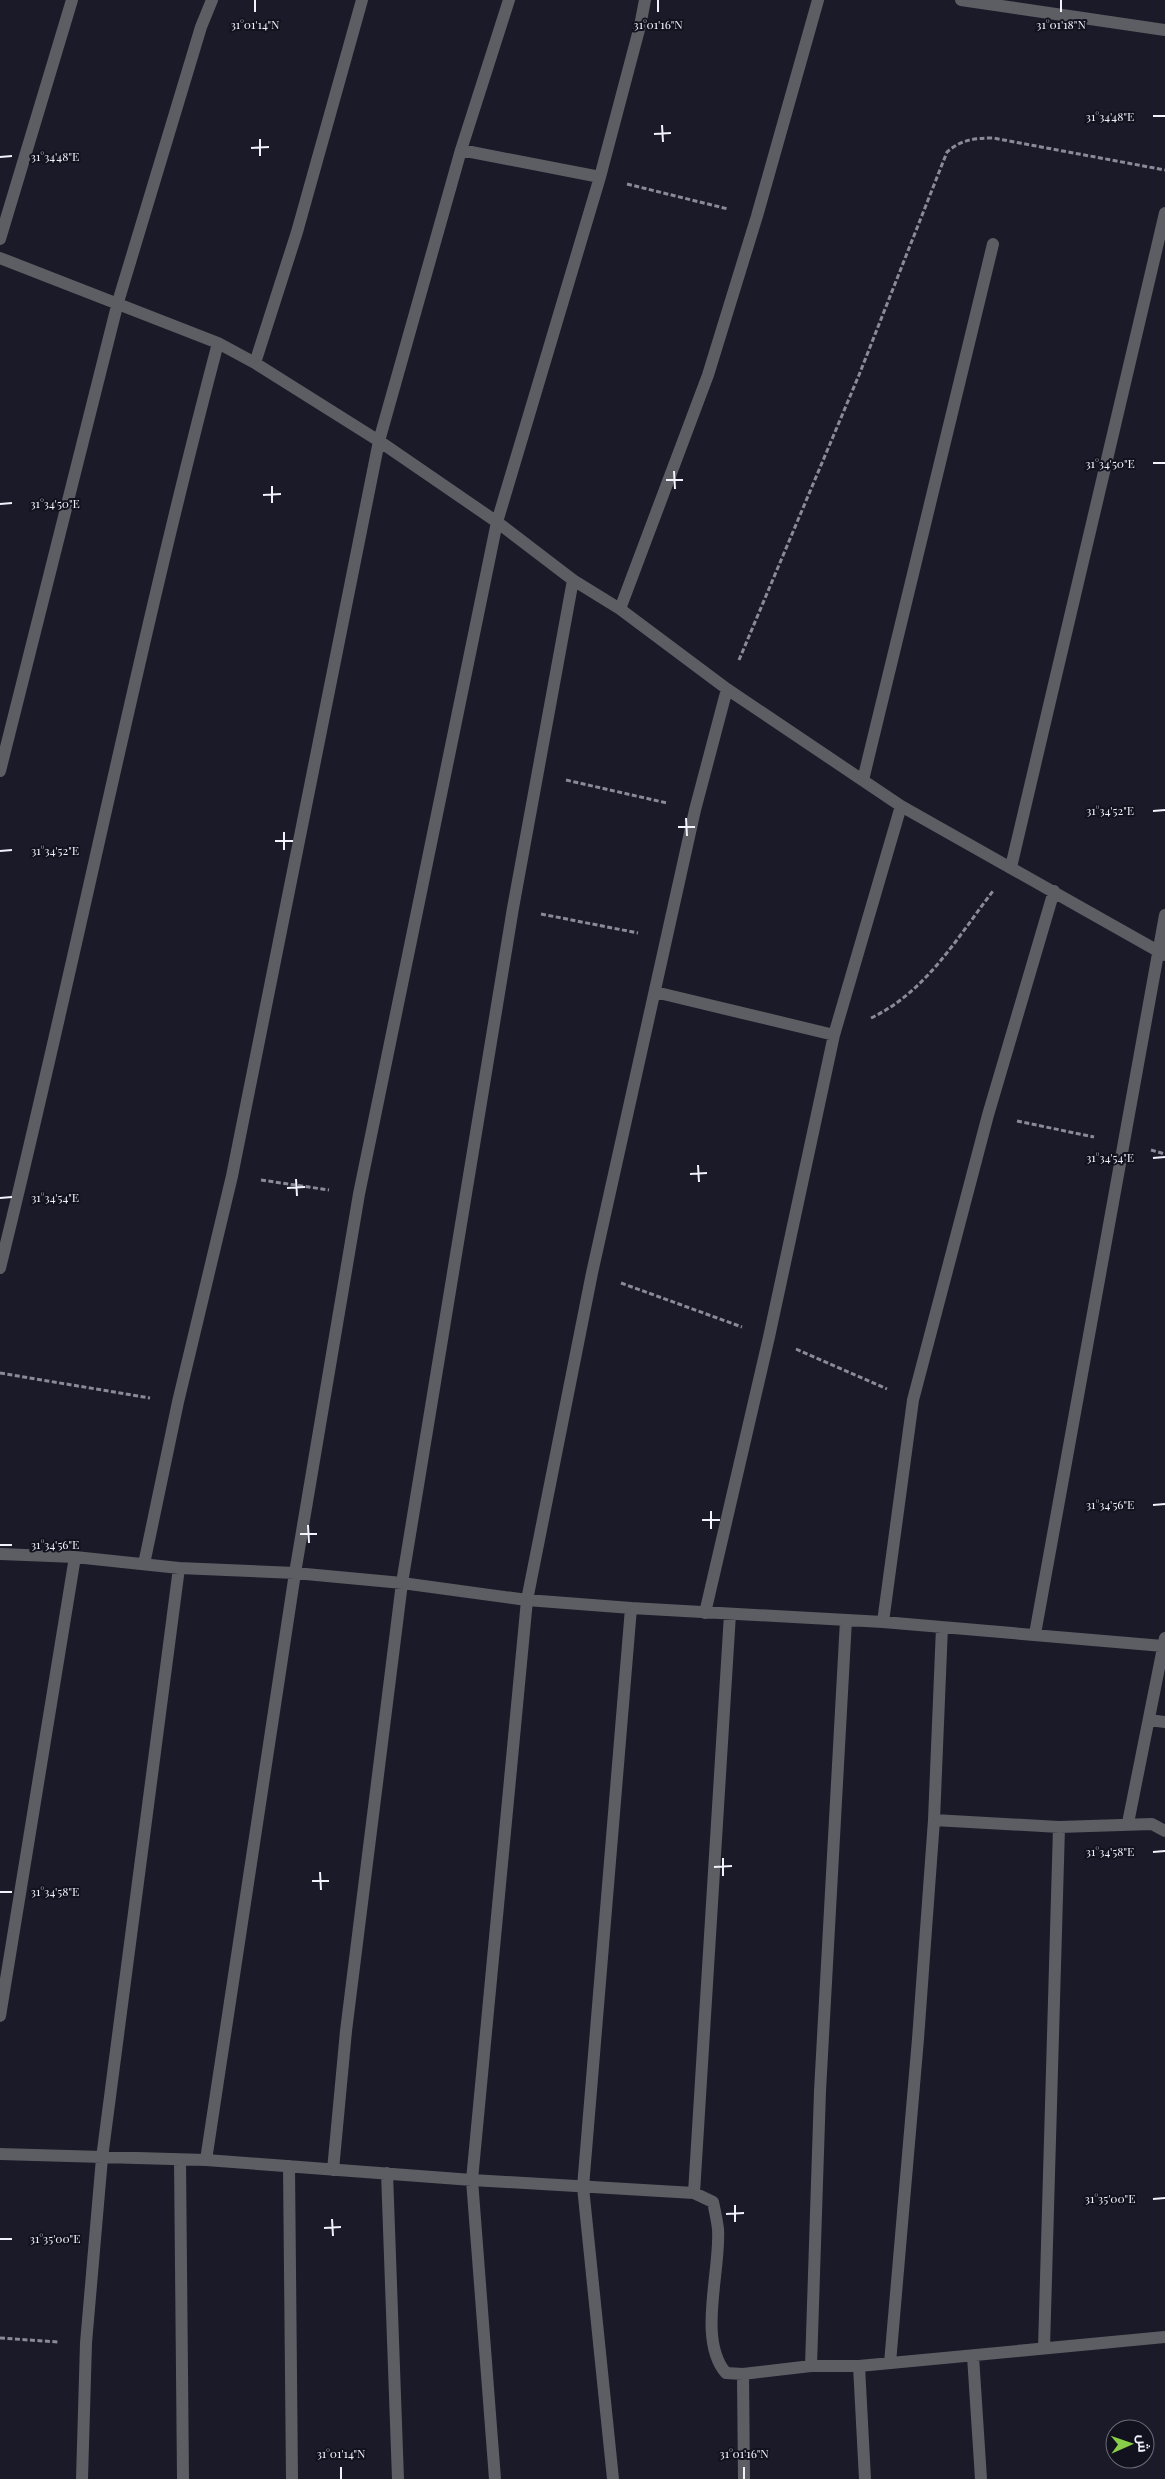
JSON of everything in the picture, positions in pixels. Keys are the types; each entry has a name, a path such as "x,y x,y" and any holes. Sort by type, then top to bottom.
{"street":[{"path":"0,239 72,0"},
{"path":"0,771 118,302 201,27 212,0"},
{"path":"255,363 296,232 362,0"},
{"path":"144,1564 178,1402 232,1176 378,442 461,150 509,0"},
{"path":"206,2160 295,1573 359,1194 498,522 600,177 640,26 645,0"},
{"path":"620,609 708,375 757,216 818,0"},
{"path":"961,0 1165,30"},
{"path":"461,150 600,177"},
{"path":"1011,867 1165,213"},
{"path":"863,780 993,244"},
{"path":"0,258 118,302 218,343 255,363 498,522 574,580 620,609 727,688 900,806 1054,891 1161,953"},
{"path":"0,1268 40,1105 186,462 218,343"},
{"path":"333,2170 346,2031 402,1583 513,908 574,580"},
{"path":"495,2479 472,2180 527,1600 592,1273 695,810 727,688"},
{"path":"705,1613 769,1337 834,1035 900,806"},
{"path":"883,1622 913,1400 988,1116 1054,891"},
{"path":"1035,1634 1123,1143 1161,953 1165,915"},
{"path":"655,992 834,1035"},
{"path":"0,1554 75,1557 178,1568 295,1573 402,1583 527,1600 631,1608 883,1622 1164,1642 1128,1823"},
{"path":"0,2016 75,1557"},
{"path":"82,2479 86,2343 102,2158 178,1568"},
{"path":"613,2479 583,2187 631,1608"},
{"path":"694,2193 730,1614"},
{"path":"811,2366 820,2091 846,1620"},
{"path":"890,2363 934,1820 942,1627"},
{"path":"1149,1720 1165,1722"},
{"path":"934,1820 1059,1827 1128,1823 1152,1824 1165,1831"},
{"path":"1044,2348 1059,1827"},
{"path":"0,2154 206,2160 472,2180 694,2193 713,2202 718,2229 712,2328 718,2364 726,2373 743,2374 811,2366 859,2366 1165,2337"},
{"path":"180,2160 183,2479"},
{"path":"289,2166 292,2479"},
{"path":"387,2173 398,2479"},
{"path":"973,2356 981,2479"},
{"path":"859,2366 865,2479"},
{"path":"743,2374 744,2479"}],"path":[{"path":"727,688 859,375 947,152 958,143 975,138 992,138 1165,170"},
{"path":"600,177 757,216"},
{"path":"537,773 695,810"},
{"path":"834,1035 888,1010 927,979 1011,867"},
{"path":"513,908 666,938"},
{"path":"988,1116 1123,1143"},
{"path":"232,1176 359,1194"},
{"path":"592,1273 769,1337 913,1400"},
{"path":"0,1373 178,1402"},
{"path":"0,2338 86,2343"}]}
